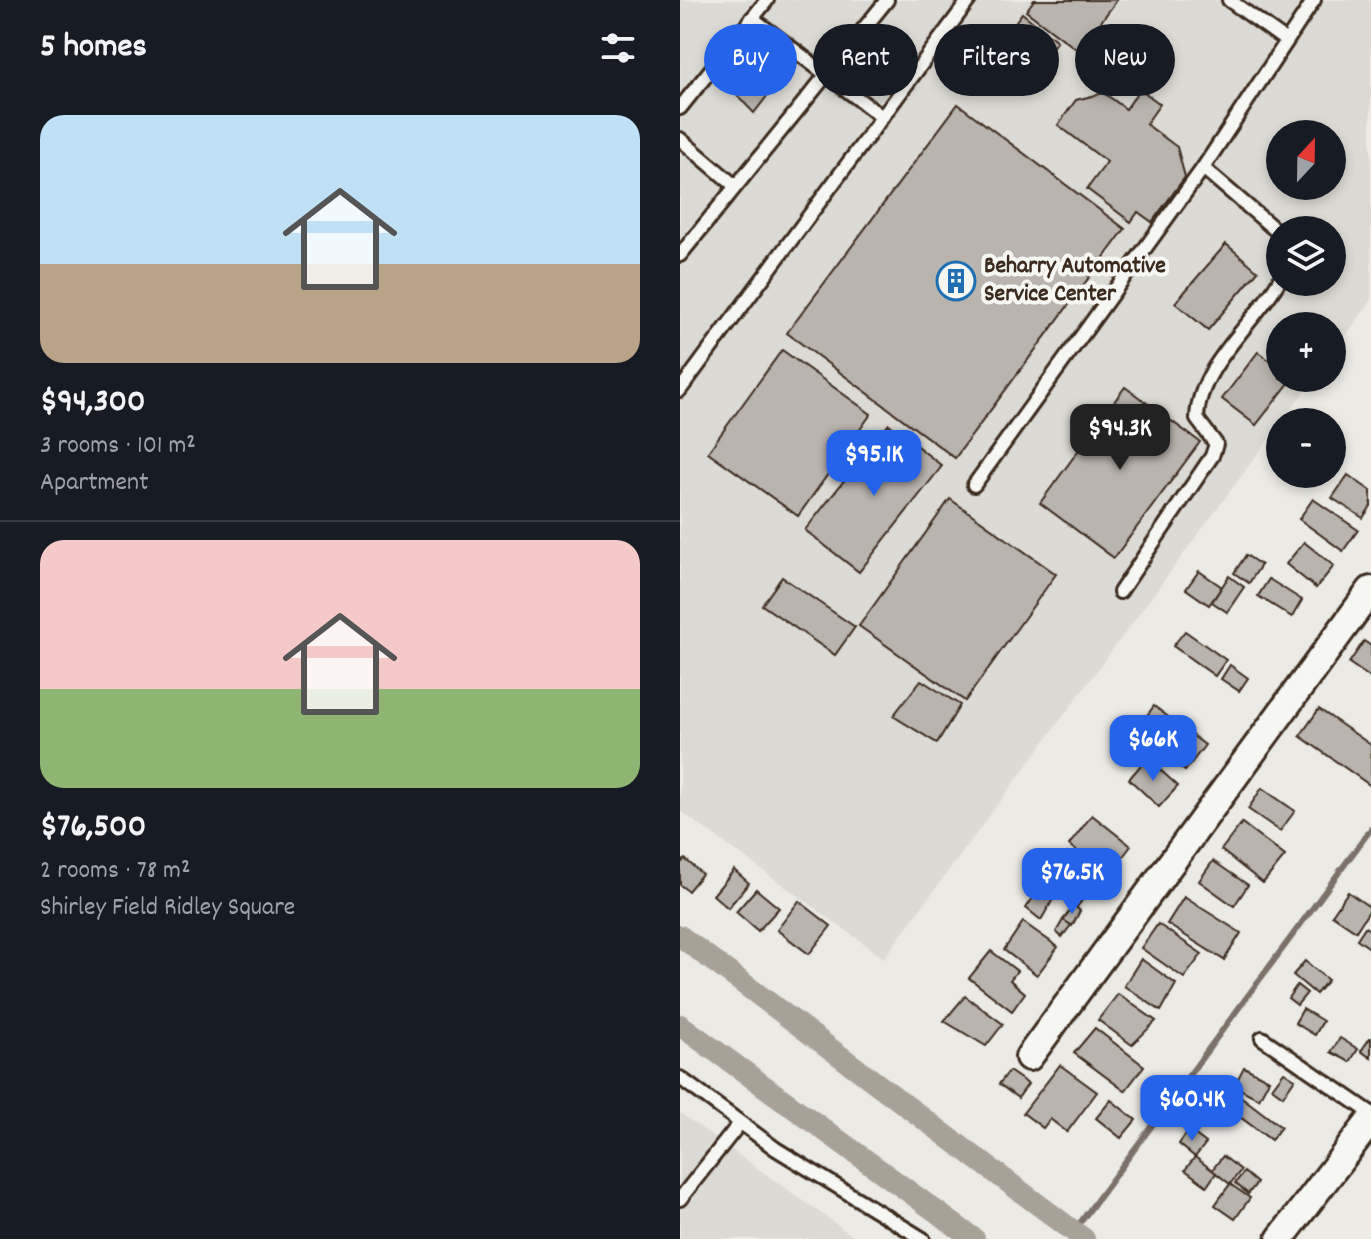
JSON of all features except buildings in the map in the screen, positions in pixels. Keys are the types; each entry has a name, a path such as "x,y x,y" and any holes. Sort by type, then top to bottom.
{"street":[{"path":"1029,1057 1371,590"},
{"path":"1280,1239 1368,1127"}],"lane":[{"path":"680,108 767,0"},
{"path":"867,24 887,0"},
{"path":"680,390 969,0"},
{"path":"1229,0 1285,40"},
{"path":"974,485 1203,168 1314,0"},
{"path":"752,18 813,63"},
{"path":"680,255 813,89"},
{"path":"855,96 882,117"},
{"path":"680,139 734,185"},
{"path":"1203,168 1266,222"},
{"path":"1120,592 1212,456 1216,444 1197,419 1200,400 1217,366 1271,296"},
{"path":"1262,1038 1368,1127"},
{"path":"680,1078 776,1149 904,1234 923,1239"},
{"path":"680,1199 740,1123"}],"shaded area":[{"path":"680,0 1371,0 1371,301 1346,335 1346,312 1266,312 1266,392 1304,392 1292,408 1266,408 1266,443 884,958 680,811"},
{"path":"680,1113 725,1145 857,1239 680,1239"}],"waterway":[{"path":"1074,1231 1371,829"},
{"path":"680,936 1084,1239"},
{"path":"680,1025 974,1239"}],"place":[{"name":"Beharry Automative Service Center","path":"956,281"}]}
